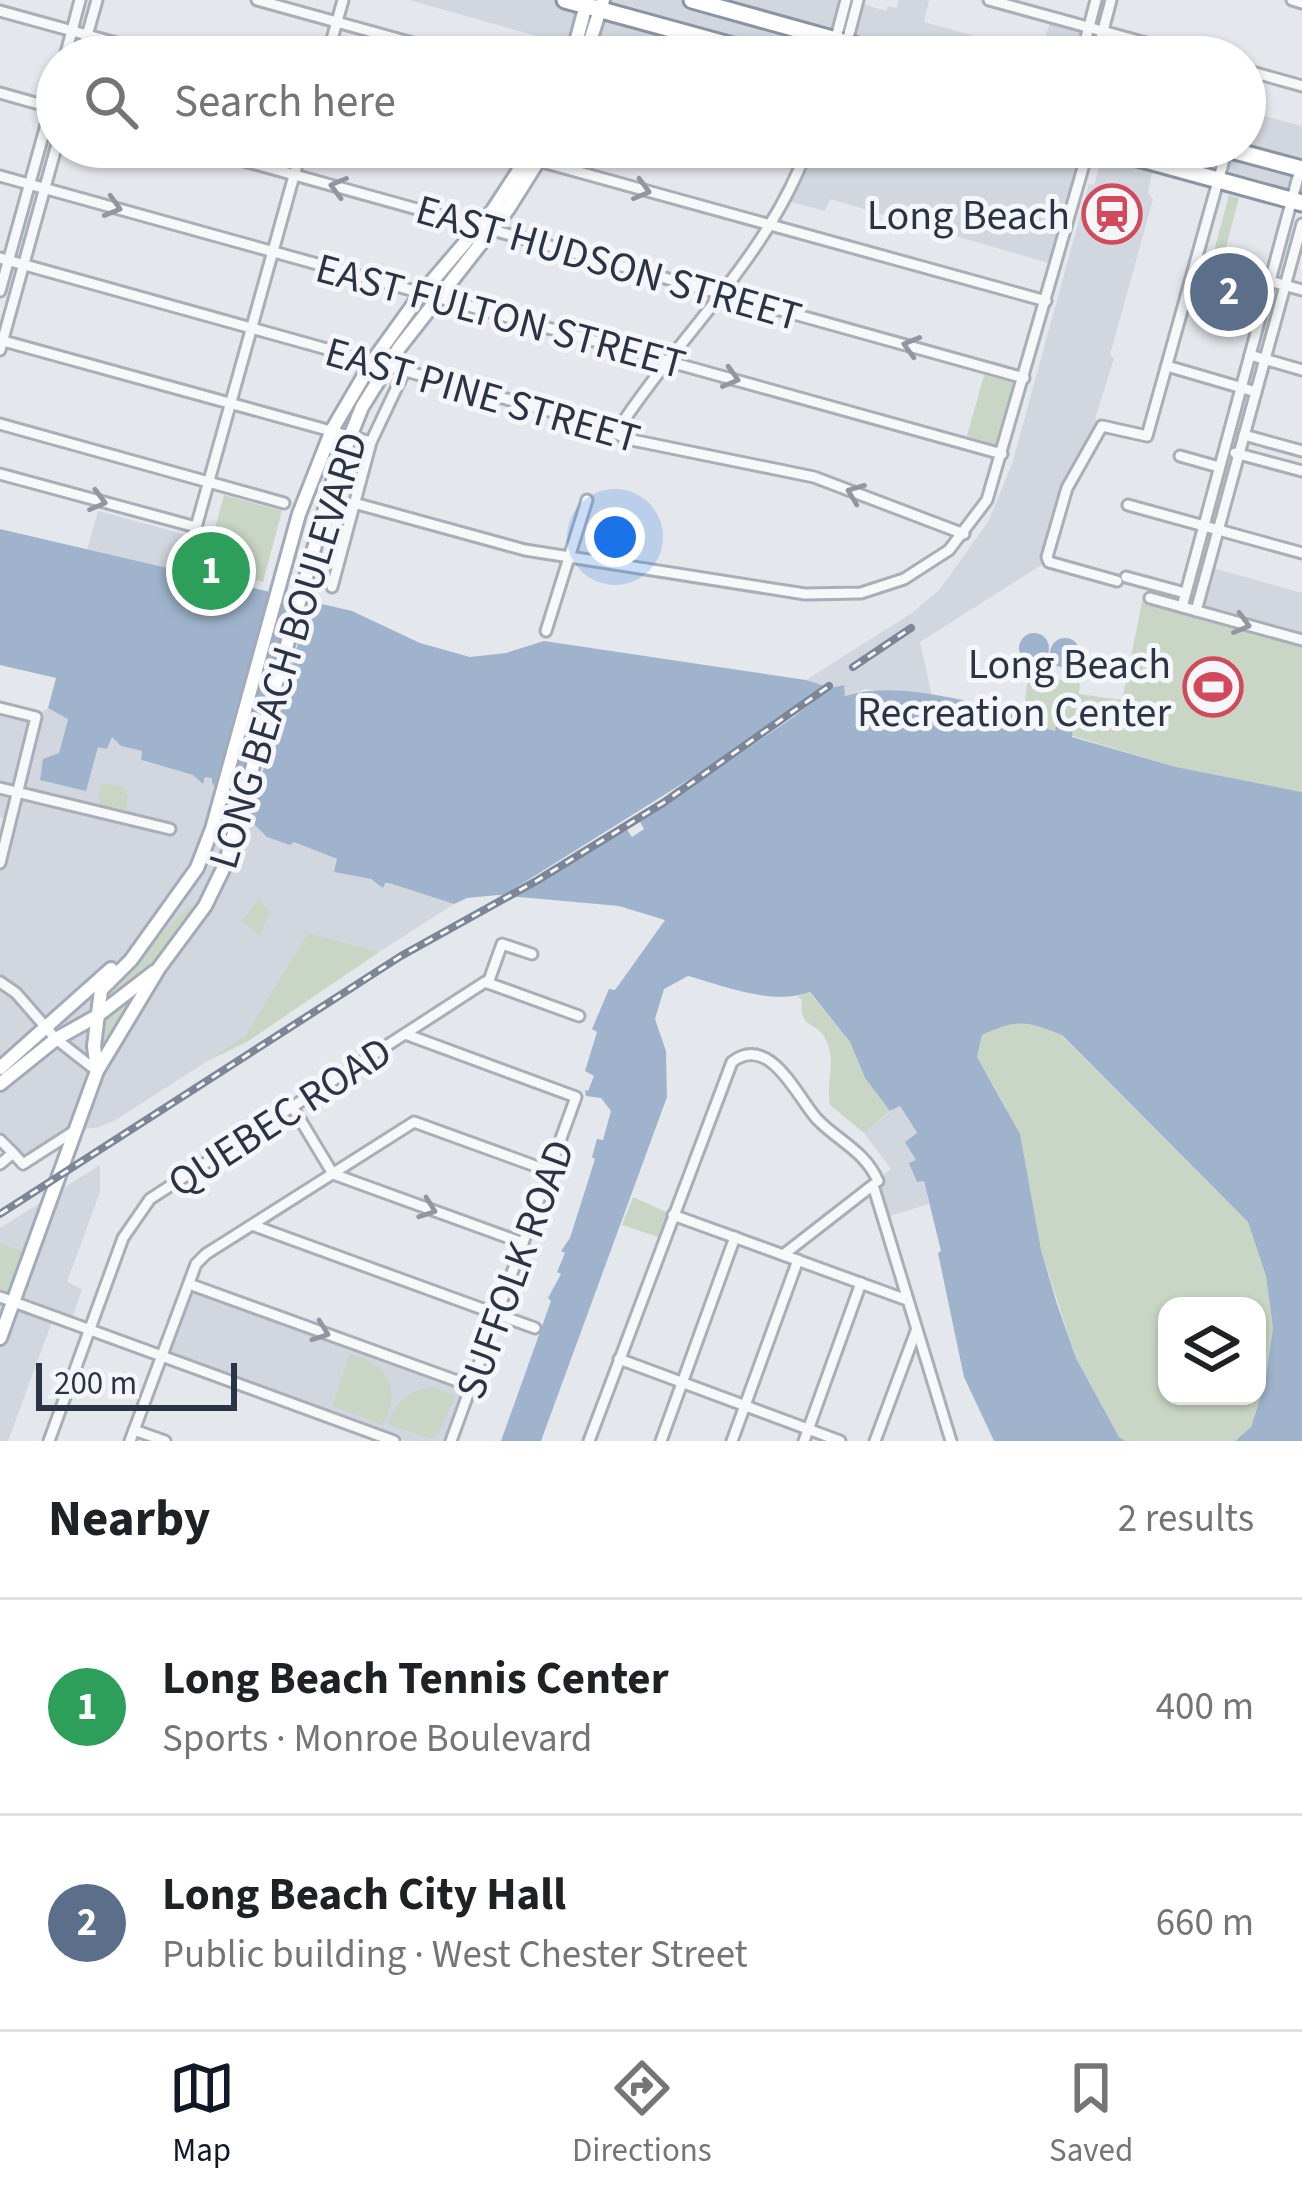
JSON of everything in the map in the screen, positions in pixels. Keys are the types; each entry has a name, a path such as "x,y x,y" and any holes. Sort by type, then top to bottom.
{"highway":[{"path":"566,0 702,36"},
{"path":"692,0 800,36"},
{"path":"1266,158 1301,167"},
{"path":"1173,168 1297,202"}],"main road":[{"path":"581,36 594,4"},
{"path":"589,36 594,4"},
{"name":"LONG BEACH BOULEVARD","path":"97,1071 97,1016 104,986 131,960 196,868 212,829 302,505 332,430 372,362 485,228 525,168"},
{"name":"LONG BEACH BOULEVARD","path":"97,1071 159,968 205,907 236,836 349,435 428,296"},
{"path":"1,1065 151,931"},
{"path":"0,1084 159,968"},
{"path":"0,1338 7,1299 97,1071"}],"street":[{"path":"71,36 80,0"},
{"path":"87,35 97,0"},
{"path":"257,0 388,36"},
{"path":"333,36 343,0"},
{"path":"841,36 846,0"},
{"path":"844,36 859,0"},
{"path":"989,0 1121,36"},
{"path":"1087,36 1096,0"},
{"path":"1102,36 1112,0"},
{"path":"1292,0 1302,3"},
{"path":"0,11 91,36"},
{"path":"1266,76 1302,86"},
{"path":"0,93 36,103"},
{"path":"0,291 4,259 36,165"},
{"path":"1181,607 1270,281 1297,202 1301,167"},
{"path":"50,168 1,344 371,442"},
{"name":"EAST HUDSON STREET","path":"270,168 1024,378"},
{"path":"188,556 297,168"},
{"path":"575,168 1046,301"},
{"path":"615,434 667,360 724,294 771,224 798,168"},
{"path":"354,503 525,550 833,596 861,593 904,579 932,563 964,534 987,500 1087,168"},
{"path":"1185,593 1048,562 1047,557 1066,488 1102,426 1147,436 1220,168"},
{"name":"EAST FULTON STREET","path":"0,176 1003,454"},
{"path":"1196,611 1302,224"},
{"name":"EAST PINE STREET","path":"4,259 596,424 615,434 814,477 964,534"},
{"path":"1196,261 1302,290"},
{"path":"1250,355 1302,370"},
{"path":"1166,367 1256,392"},
{"name":"LONG BEACH BOULEVARD","path":"332,586 371,442 405,370"},
{"path":"0,424 284,503"},
{"path":"1229,431 1302,452"},
{"path":"1224,450 1302,472"},
{"path":"1180,456 1219,467"},
{"path":"0,474 196,527"},
{"path":"546,631 587,500"},
{"path":"1128,505 1302,553"},
{"path":"1150,598 1302,640"},
{"path":"0,708 36,717 0,863"},
{"path":"0,788 170,829"},
{"name":"QUEBEC ROAD","path":"49,1441 126,1231 141,1209 163,1189 488,983 502,944 532,954"},
{"path":"0,982 56,1039 97,1071"},
{"path":"488,983 579,1016"},
{"name":"SUFFOLK ROAD","path":"405,1034 576,1097 451,1441"},
{"path":"589,1441 705,1126 722,1096 726,1072 742,1054 752,1054 780,1069 819,1121 870,1162 951,1441"},
{"path":"292,1106 333,1174 523,1243"},
{"path":"165,1441 132,1435 202,1258 414,1122 549,1171"},
{"path":"0,1140 23,1164 76,1130"},
{"path":"0,1164 13,1154"},
{"path":"783,1255 875,1183"},
{"path":"673,1215 907,1300"},
{"path":"252,1225 535,1328"},
{"path":"661,1441 735,1237"},
{"path":"732,1441 798,1260"},
{"path":"804,1441 861,1283"},
{"path":"189,1284 471,1386"},
{"path":"7,1299 394,1441"},
{"path":"875,1441 916,1330"},
{"path":"619,1360 840,1441"}],"shaded area":[{"path":"409,0 848,0 886,11 888,6 897,8 899,0 929,0 924,22 975,36 536,36"},
{"path":"1050,22 1101,36 1046,36"},
{"path":"1266,117 1302,126 1302,203 1174,168 1266,168"},
{"path":"798,168 1083,168 1055,265 830,199 825,211 784,200"},
{"path":"1099,168 1138,168 1152,172 1148,193 1153,199 1110,355 1114,358 1095,419 1100,422 1065,481 1043,564 920,642 932,697 866,689 844,696 844,687 806,680 912,613 940,589 988,522 1012,464 1089,184 1094,185"},
{"path":"98,511 187,535 177,572 87,550"},
{"path":"1209,567 1302,593 1302,639 1197,611"},
{"path":"48,708 68,718 59,754 98,746 111,736 122,746 143,751 142,761 204,782 205,776 212,778 252,824 338,860 335,872 454,904 379,952 308,934 245,1037 114,1121 75,1129 23,1163 7,1146 0,1151 0,847 7,819 0,817 0,710 32,718"},
{"path":"899,1105 917,1134 917,1160 910,1163 924,1180 929,1204 883,1218 873,1185 891,1169 864,1133"},
{"path":"100,1165 100,1192 67,1282 82,1289 70,1324 53,1319 8,1441 0,1441 0,1228"},
{"path":"191,1289 465,1390 446,1441 406,1441 167,1355"}],"green space":[{"path":"1229,195 1239,198 1223,258 1213,255"},
{"path":"984,375 1015,383 997,445 967,436"},
{"path":"224,495 282,511 263,582 205,566"},
{"name":"Long Beach Recreation Center","path":"1144,593 1302,639 1302,792 1176,767 1026,722 1028,677 1080,681 1079,694 1122,700"},
{"path":"100,786 124,787 126,810 99,806"},
{"path":"259,899 270,912 260,935 241,922"},
{"path":"188,907 195,908 195,913 146,975 104,1004 105,991"},
{"path":"308,933 379,952 247,1042 207,1061 245,1036"},
{"path":"154,976 98,1066 100,1018"},
{"path":"809,992 850,1042 865,1078 890,1111 864,1133 830,1105 828,1045 803,1017 802,999 797,997"},
{"path":"1012,1022 1036,1024 1062,1036 1248,1222 1266,1276 1273,1328 1266,1376 1266,1297 1158,1297 1158,1405 1258,1405 1251,1427 1235,1441 1126,1441 1119,1437 1076,1358 1041,1250 1006,1108 977,1057 982,1035"},
{"path":"633,1197 673,1215 664,1239 622,1225"},
{"path":"0,1244 23,1251 8,1291 0,1288"},
{"path":"350,1354 374,1364 388,1380 391,1401 382,1425 332,1406"},
{"path":"431,1387 456,1396 437,1436 432,1439 388,1424 404,1399"}],"water":[{"path":"0,529 352,611 420,643 470,657 506,653 544,641 806,680 831,688 844,685 845,696 886,690 930,694 1017,711 1026,722 1055,731 1058,719 1073,721 1072,737 1176,767 1302,792 1302,1441 1235,1441 1251,1427 1258,1405 1266,1405 1273,1328 1266,1276 1248,1222 1063,1036 1022,1023 982,1035 977,1057 1020,1134 1041,1250 1076,1358 1119,1437 1126,1441 994,1441 964,1377 924,1181 917,1182 909,1163 916,1160 905,1142 917,1133 900,1106 890,1111 865,1078 850,1042 810,992 764,996 688,976 664,989 655,1019 666,1051 667,1097 541,1441 501,1441 551,1301 548,1298 561,1274 557,1272 565,1253 561,1251 570,1238 597,1139 603,1140 611,1111 601,1098 586,1096 594,1076 585,1071 597,1032 592,1029 609,989 615,990 665,920 619,906 498,895 454,904 334,872 337,859 267,837 212,778 205,777 203,784 193,775 141,760 142,751 121,746 112,737 107,749 98,747 86,791 40,780 43,759 59,753 68,719 48,708 56,678 0,665"},
{"path":"1034,633 1045,637 1049,648 1045,659 1034,663 1023,659 1019,648 1023,637"},
{"path":"1065,638 1076,642 1080,653 1076,664 1065,668 1054,664 1050,653 1054,642"}],"pier":[{"path":"271,587 285,590 262,670 266,676 260,679 226,804 214,790"},
{"path":"296,593 311,596 247,828 235,814"},
{"path":"826,684 831,688 792,718 640,822 644,829 632,837 626,828 542,882 499,898 725,757"}],"railway":[{"path":"853,667 911,628"},
{"path":"0,1214 401,956 663,803 829,686"}],"place":[{"name":"Long Beach","path":"1112,214"},
{"name":"Long Beach City Hall","path":"1229,292"},
{"name":"Long Beach Tennis Center","path":"211,571"},
{"name":"Long Beach Recreation Center","path":"1213,687"}]}
